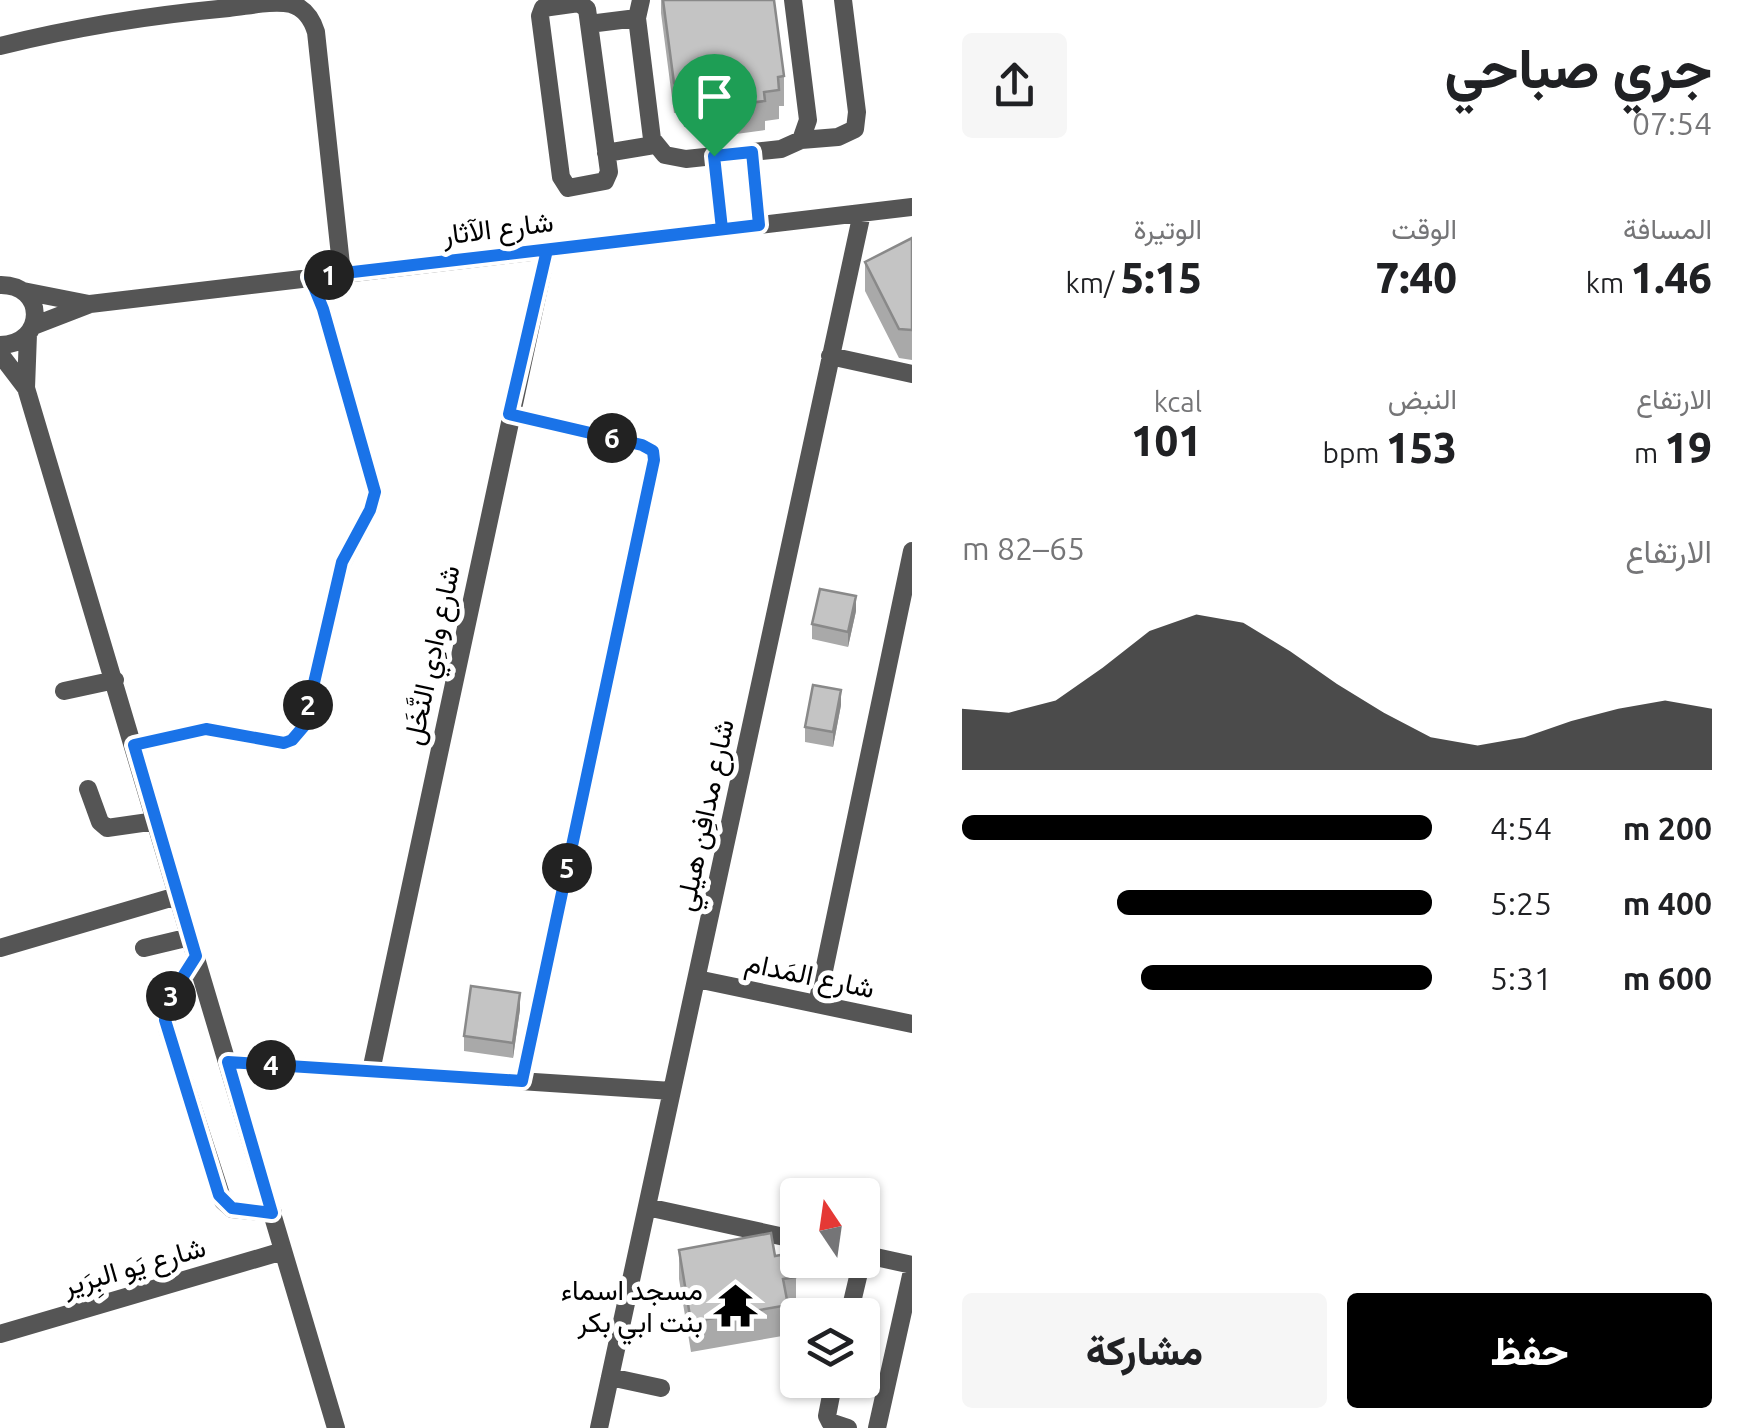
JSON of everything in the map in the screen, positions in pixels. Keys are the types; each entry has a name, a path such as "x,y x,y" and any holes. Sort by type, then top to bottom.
{"street":[{"path":"793,0 808,120 801,140"},
{"path":"589,24 639,9 654,145 675,158 714,156 781,149 801,140 848,134 858,122 843,0"},
{"path":"0,46 145,16 277,3 299,8 310,18 316,32 342,274"},
{"path":"548,6 586,6 606,153 609,178 605,181 577,189 564,184 540,12 548,6"},
{"path":"606,153 654,145"},
{"path":"752,152 759,225"},
{"path":"714,156 722,229"},
{"name":"شارع الآثار","path":"0,345 12,345 30,330 90,304 912,207"},
{"name":"شارع مدافِن هيلي","path":"599,1428 862,212"},
{"name":"شارع وادِي النَّخَل","path":"371,1071 547,250"},
{"path":"0,266 13,287 34,307 26,388"},
{"path":"134,745 206,729 284,743 304,726 342,562 370,510 375,492 323,309 310,277"},
{"name":"شارع الآثار","path":"13,287 90,304"},
{"path":"0,354 26,388 336,1428"},
{"path":"830,356 912,374"},
{"path":"509,414 642,445 653,451 654,460 522,1081"},
{"path":"816,1004 912,551"},
{"path":"64,691 115,680"},
{"path":"88,788 100,822 107,828 156,821"},
{"path":"0,948 178,896"},
{"path":"144,948 190,937"},
{"path":"196,956 166,1006 167,1028 222,1201 232,1208 272,1213"},
{"name":"شارع المَدام","path":"698,979 912,1024"},
{"path":"228,1062 672,1090"},
{"path":"648,1207 780,1236"},
{"name":"شارع يَو البِرَير","path":"0,1334 283,1250"},
{"path":"876,1428 912,1268 880,1260"},
{"path":"610,1377 662,1388"},
{"path":"830,1398 826,1416 830,1422 848,1428"}],"building":[{"path":"663,0 774,0 784,76 778,77 779,90 764,92 765,101 699,109 698,96 684,98 682,82 674,83"},
{"path":"912,238 912,330 899,329 865,262"},
{"path":"820,589 856,596 848,632 812,624"},
{"path":"813,685 841,690 833,732 805,727"},
{"path":"471,986 520,993 513,1043 464,1036"},
{"path":"771,1233 775,1256 780,1255 780,1278 790,1278 783,1279 787,1298 780,1298 780,1306 691,1322 679,1250"}],"place":[{"name":"مسجد اسماء بنت ابي بكر","path":"736,1306"}],"route":[{"path":"752,152 759,225 547,250 509,414 642,445 653,451 654,460 522,1081 228,1062 272,1213 227,1206 219,1195 165,1020 168,1000 196,956 134,745 206,729 284,743 304,726 342,562 370,510 375,492 323,309 310,277 722,229 714,156 752,152"}]}
